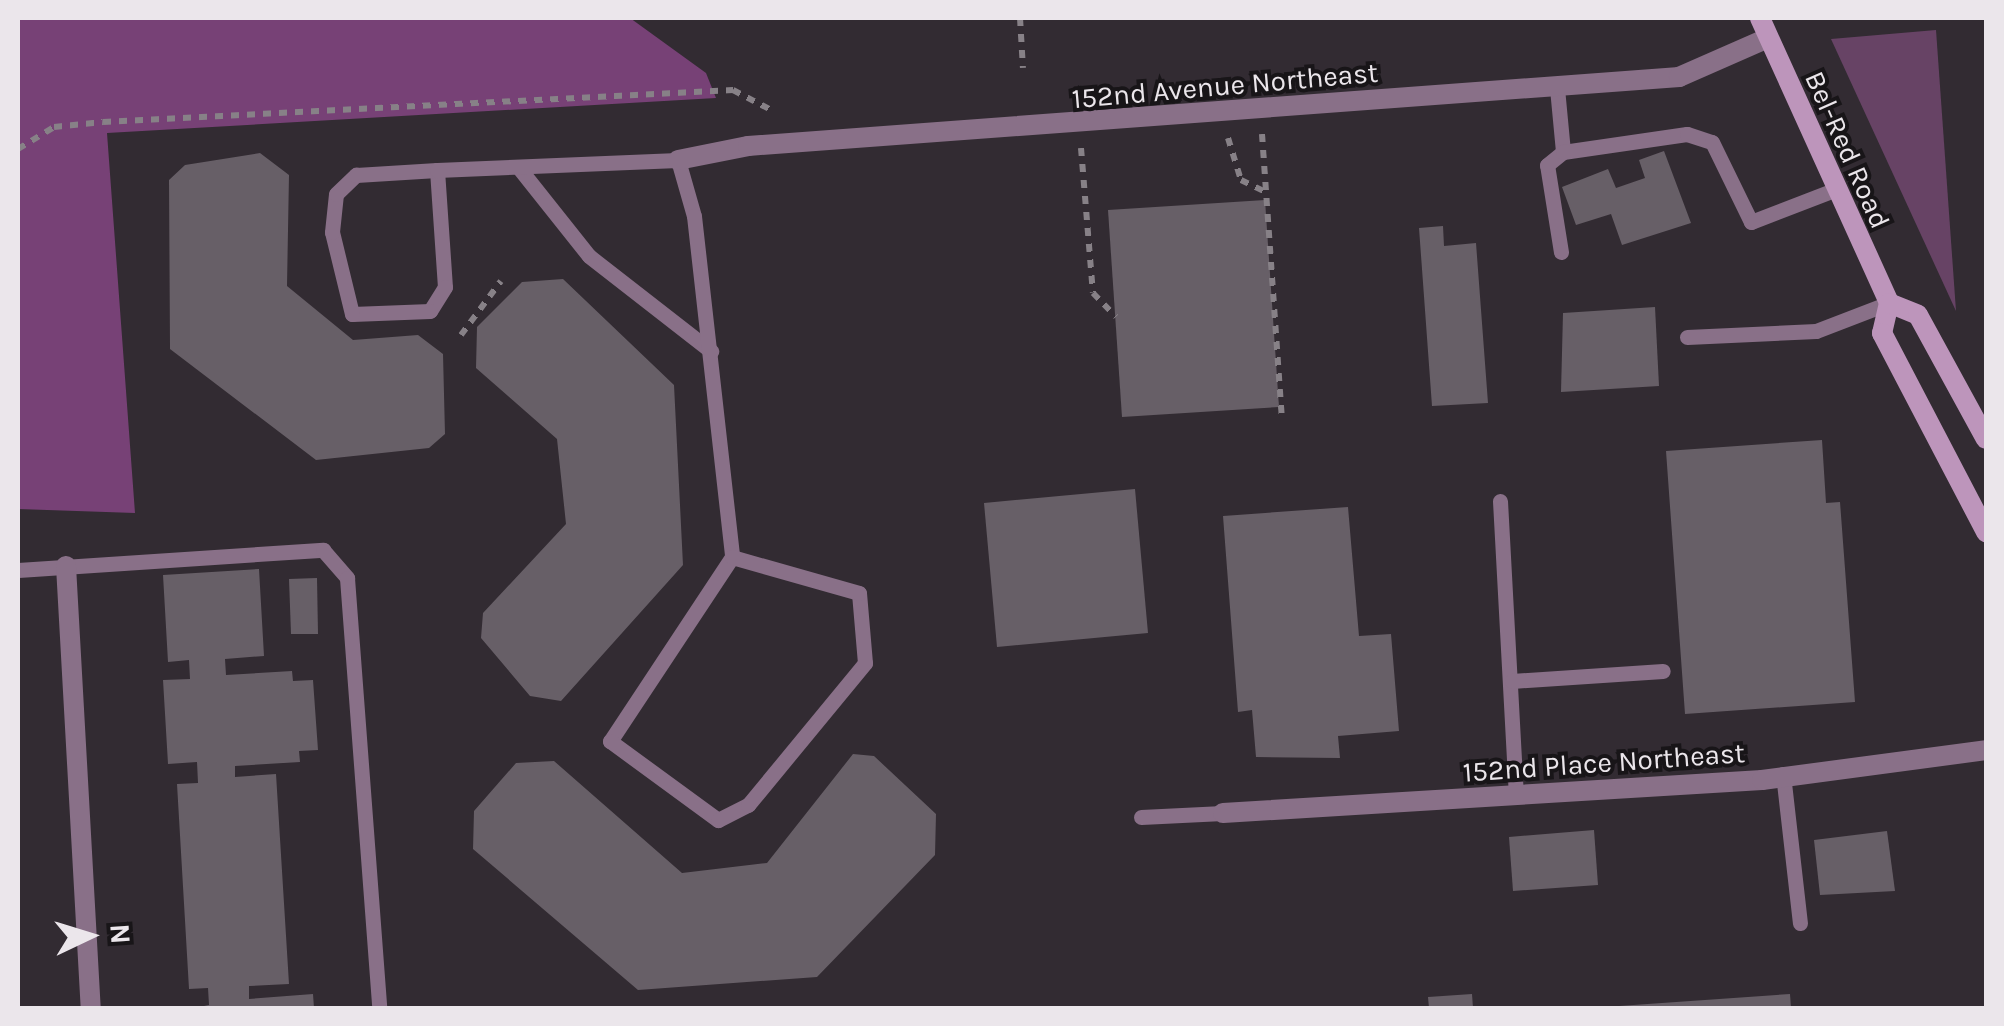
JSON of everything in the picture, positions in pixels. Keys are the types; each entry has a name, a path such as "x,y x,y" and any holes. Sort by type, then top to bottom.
{"main road":[{"name":"Bel-Red Road","path":"1760,18 1834,190 1889,303 1882,333 1986,532"},
{"name":"Bel-Red Road","path":"1889,303 1918,315 1986,438"}],"street":[{"name":"152nd Avenue Northeast","path":"678,160 748,146 1679,77 1768,38"},
{"path":"66,566 91,1008"},
{"name":"152nd Place Northeast","path":"1223,813 1516,796 1783,774 1986,750"}],"lane":[{"path":"1557,88 1563,152"},
{"path":"1561,252 1546,165 1563,152 1688,134 1712,142 1751,222 1834,190"},
{"path":"437,170 445,286 430,311 352,314 334,270 336,194 356,175 437,170 678,160 711,351 732,557 610,741 718,820 748,804 866,663 859,593 732,557"},
{"path":"519,168 588,256 711,351"},
{"path":"1687,337 1816,331 1889,303"},
{"path":"1500,501 1516,796"},
{"path":"18,570 323,550 347,578 379,1008"},
{"path":"1512,681 1663,671"},
{"path":"1783,774 1800,923"},
{"path":"1141,818 1223,813"}],"path":[{"path":"1020,18 1023,68"},
{"path":"18,150 54,127 103,122 733,90 773,111"},
{"path":"1262,134 1282,419"},
{"path":"1228,138 1242,180 1268,193"},
{"path":"1081,147 1093,293 1116,316"},
{"path":"461,334 501,281"}],"shaded area":[{"path":"18,18 630,18 706,73 716,98 107,133 135,513 18,509"},
{"path":"1936,30 1956,311 1831,39"}],"building":[{"path":"1664,151 1691,223 1622,245 1611,214 1576,225 1562,187 1608,169 1616,188 1645,178 1639,160"},
{"path":"260,153 289,175 287,286 353,340 418,335 443,354 445,434 429,448 316,460 170,349 169,180 185,165"},
{"path":"1265,200 1279,407 1122,417 1108,210"},
{"path":"1443,226 1444,246 1476,243 1488,403 1432,406 1419,228"},
{"path":"563,279 674,385 683,565 561,701 530,696 481,638 483,613 566,524 557,439 476,368 477,327 522,282"},
{"path":"1655,307 1659,386 1561,392 1563,313"},
{"path":"1822,440 1826,503 1840,502 1855,702 1685,714 1666,451"},
{"path":"1135,489 1148,633 997,647 984,503"},
{"path":"1348,507 1359,636 1391,634 1399,731 1338,736 1340,758 1256,757 1252,710 1238,712 1223,516"},
{"path":"259,569 264,656 225,659 226,675 292,671 293,681 313,680 318,750 299,751 300,762 235,766 235,777 276,774 289,984 249,986 249,999 313,994 314,1008 194,1008 209,1005 208,988 189,989 177,784 198,783 197,762 168,764 163,680 190,679 189,660 168,662 163,575"},
{"path":"317,578 318,634 291,634 289,579"},
{"path":"853,754 874,756 936,814 935,855 817,977 638,990 473,849 474,811 516,763 554,761 682,873 767,863"},
{"path":"1594,830 1598,885 1513,891 1509,837"},
{"path":"1887,831 1895,891 1820,895 1814,840"},
{"path":"1472,994 1473,1008 1429,1008 1428,997"},
{"path":"1790,994 1791,1008 1619,1008 1619,1006"}]}
